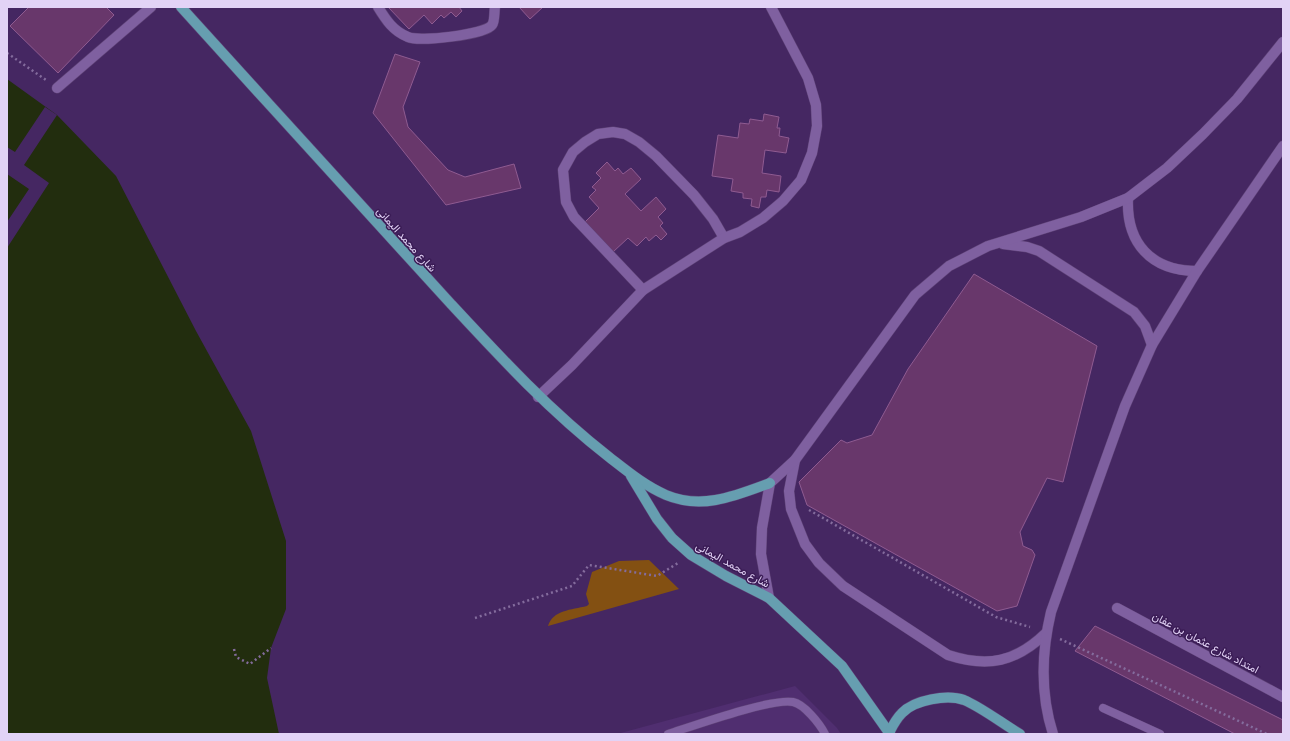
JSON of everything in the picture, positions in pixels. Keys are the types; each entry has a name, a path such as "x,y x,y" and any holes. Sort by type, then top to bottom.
{"main road":[{"path":"57,88 151,7"},
{"name":"شارع محمد اليمانى","path":"181,7 420,270 538,396 578,433 629,473 665,495 693,502 712,501 730,498 770,483"},
{"path":"378,7 392,28 409,38 420,40 458,36 489,28 493,23 495,7"},
{"path":"538,396 572,365 643,290 724,238 740,232 783,202 801,180 812,153 817,126 816,105 808,78 771,7"},
{"path":"769,598 761,554 762,528 770,483 795,460 915,295 949,266 988,246 1081,217 1128,198 1167,168 1203,134 1237,99 1283,42"},
{"path":"643,290 574,217 566,202 563,170 574,152 585,142 598,134 613,132 625,134 639,142 656,156 694,195 713,219 724,238"},
{"path":"1053,734 1044,696 1042,674 1046,633 1051,612 1125,406 1152,345 1197,271 1283,146"},
{"path":"1128,198 1130,226 1135,239 1143,250 1152,258 1168,267 1185,271 1197,271"},
{"path":"988,246 1014,244 1027,247 1051,257 1134,312 1145,326 1152,345"},
{"path":"795,460 789,491 791,509 797,527 805,544 819,563 843,586 948,654 978,662 1001,660 1022,652 1046,633"},
{"name":"شارع محمد اليمانى","path":"629,473 657,519 672,538 691,555 726,576 769,598 842,666 890,733"},
{"name":"امتداد شارع عثمان بن عفان","path":"1117,608 1283,697"},
{"path":"890,733 902,713 913,706 937,699 950,698 963,700 1020,734"}],"lane":[{"path":"668,734 771,703 794,702 807,711 822,726 826,734"},
{"path":"1103,708 1160,734"}],"path":[{"path":"7,53 57,88"},
{"path":"789,491 808,510 996,617 1046,633 1267,734"},
{"path":"475,618 572,586 589,565 657,576 691,555"},
{"path":"234,649 236,657 250,664 271,648"}],"shaded area":[{"path":"7,79 57,115 116,176 196,331 251,431 286,541 286,609 271,648 267,678 279,734 7,734"},
{"path":"649,560 679,589 548,626 550,621 558,614 587,606 589,604 586,594 592,572 619,561"},
{"path":"795,686 837,728 841,734 617,734"}],"pier":[{"path":"45,107 57,115 24,165 49,183 7,248 7,222 29,189 7,174 7,147 15,152"}],"building":[{"path":"29,7 106,7 114,15 58,73 10,26"},
{"path":"388,7 459,7 462,11 456,17 451,12 444,18 441,15 432,24 424,15 409,29"},
{"path":"519,7 543,7 530,19"},
{"path":"395,54 420,62 403,107 408,127 448,170 465,177 514,164 521,188 446,205 373,113"},
{"path":"764,114 779,117 777,128 780,128 779,136 789,138 786,153 765,150 762,173 781,176 779,192 767,190 766,197 761,197 759,208 751,206 752,199 743,198 743,193 731,191 733,179 712,176 718,135 738,138 740,123 749,124 750,119 763,121"},
{"path":"607,162 615,171 618,168 623,174 631,168 641,179 625,194 641,211 656,197 666,209 658,217 663,223 660,226 667,234 661,240 656,235 649,241 646,237 637,246 628,238 613,252 585,222 599,208 589,197 596,190 592,187 601,178 596,173"},
{"path":"974,274 1097,346 1063,482 1047,478 1020,532 1023,546 1032,550 1035,555 1017,606 997,611 807,505 799,482 841,440 847,443 872,435 908,369"},
{"path":"1095,626 1283,720 1283,734 1235,734 1075,651"}]}
